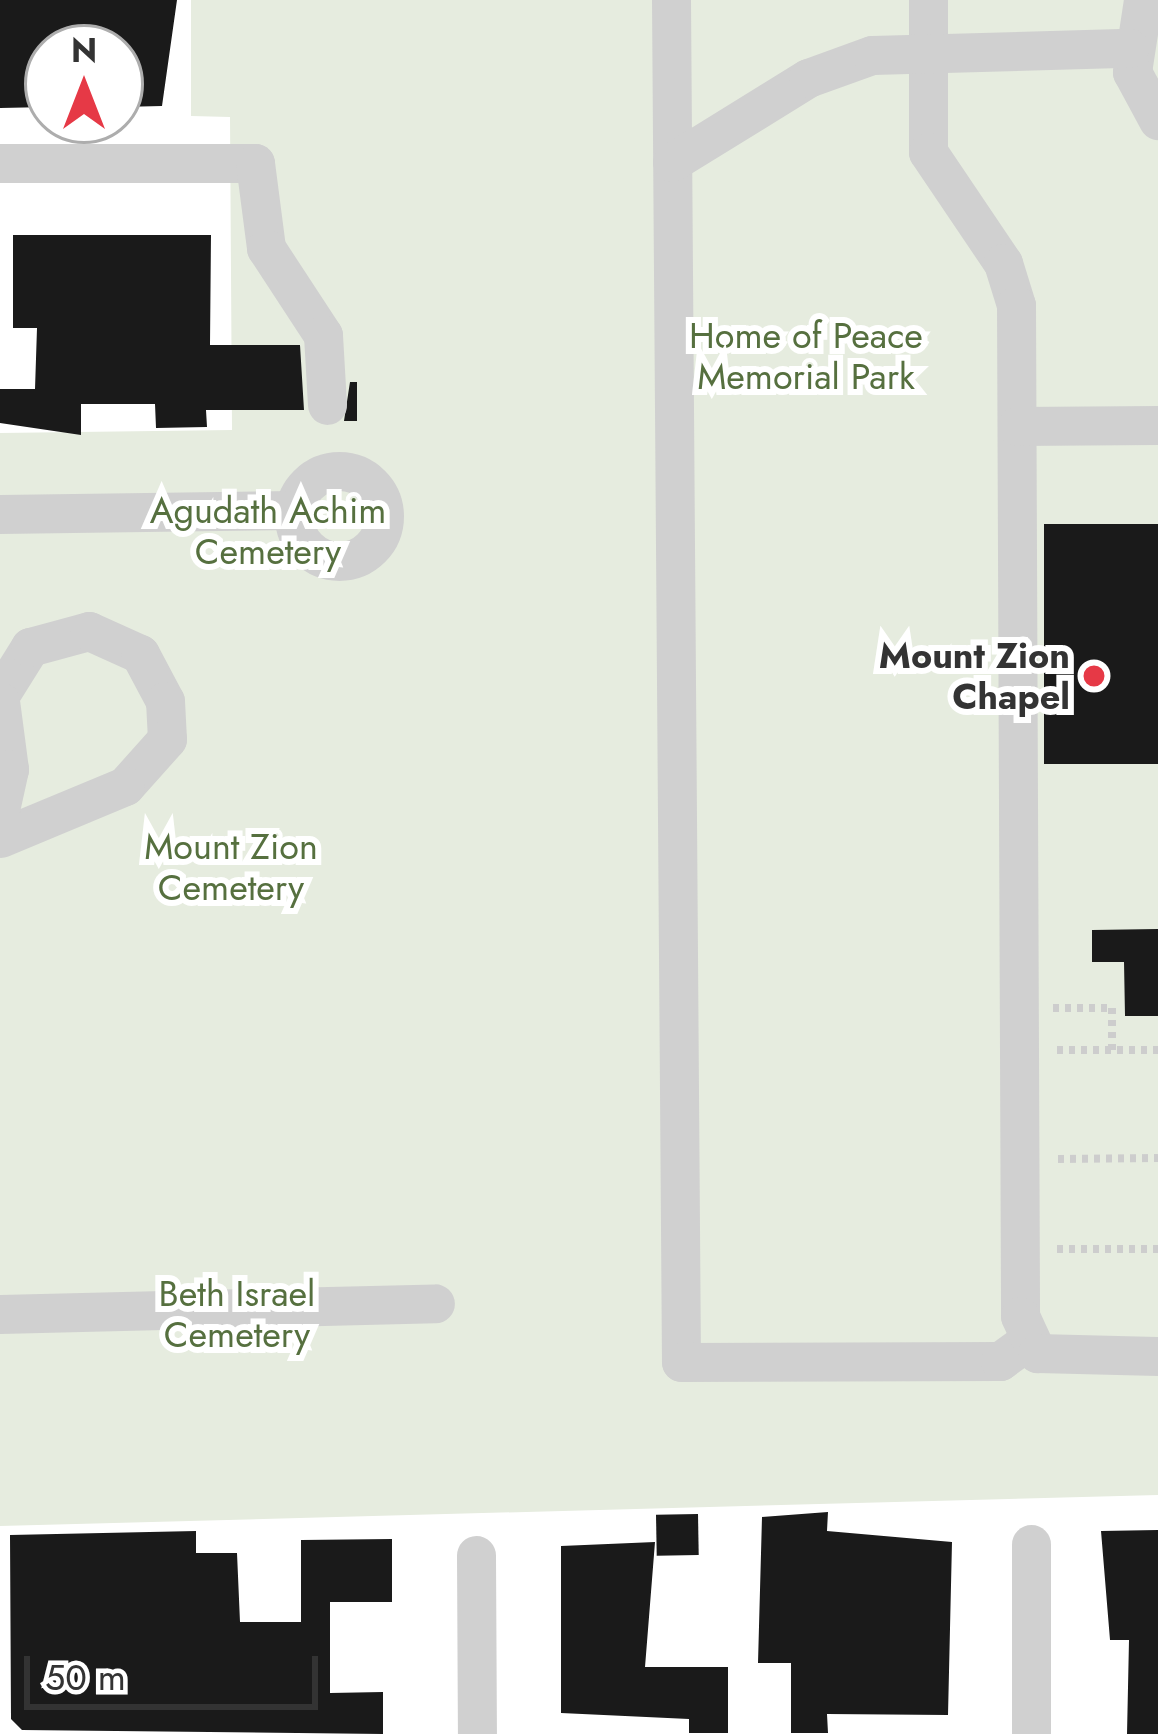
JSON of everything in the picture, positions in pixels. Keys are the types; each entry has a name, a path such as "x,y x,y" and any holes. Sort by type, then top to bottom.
{"street":[{"path":"671,0 681,1363 1000,1360 1026,1342 1044,1249 1040,1167 1019,1051 1017,426 1012,285 928,152 924,49 928,0"},
{"path":"1143,0 1130,48 1158,120"},
{"path":"672,162 808,78 924,49 1130,48"},
{"path":"0,163 255,163 275,270 323,335 327,405"},
{"path":"1017,426 1158,425"},
{"path":"0,514 294,510"},
{"path":"0,810 9,769 0,698 30,647 89,631 140,654 165,700 166,740 125,786 0,838"},
{"path":"0,1315 435,1303"},
{"path":"1026,1342 1058,1357 1158,1355"},
{"path":"1031,1544 1031,1734"},
{"path":"476,1555 477,1734"}],"path":[{"path":"1018,1008 1112,1008 1112,1050"},
{"path":"1019,1051 1158,1050"},
{"path":"1040,1167 1158,1158"},
{"path":"1044,1249 1158,1249"}],"green space":[{"name":"Home of Peace Memorial Park","path":"191,0 1158,0 1158,1495 0,1526 0,433 232,430 230,117 191,116"}],"building":[{"path":"0,0 177,0 162,106 144,106 144,24 24,24 24,108 0,108"},
{"path":"13,235 211,235 210,345 300,345 304,410 206,410 207,427 156,428 155,404 81,404 81,435 0,423 0,389 35,389 37,328 13,328"},
{"path":"350,382 357,382 357,421 344,421"},
{"name":"Mount Zion Chapel","path":"1044,524 1158,524 1158,764 1044,764"},
{"path":"1158,929 1158,1016 1125,1016 1124,962 1092,962 1092,930"},
{"path":"828,1512 827,1531 952,1542 948,1715 827,1714 828,1733 791,1733 791,1663 758,1663 762,1517"},
{"path":"698,1514 699,1555 657,1556 656,1515"},
{"path":"1158,1530 1158,1734 1127,1734 1129,1640 1110,1640 1101,1531"},
{"path":"196,1531 196,1553 237,1553 240,1622 301,1622 301,1540 392,1539 392,1602 330,1602 330,1693 383,1692 383,1734 22,1730 11,1719 10,1535"},
{"path":"655,1542 645,1667 728,1667 728,1733 689,1733 689,1719 561,1713 561,1546"}],"place":[{"name":"Mount Zion Chapel","path":"1094,676"}],"park label":[{"name":"Agudath Achim Cemetery","path":"268,530"},
{"name":"Mount Zion Cemetery","path":"231,866"},
{"name":"Beth Israel Cemetery","path":"237,1314"}]}
